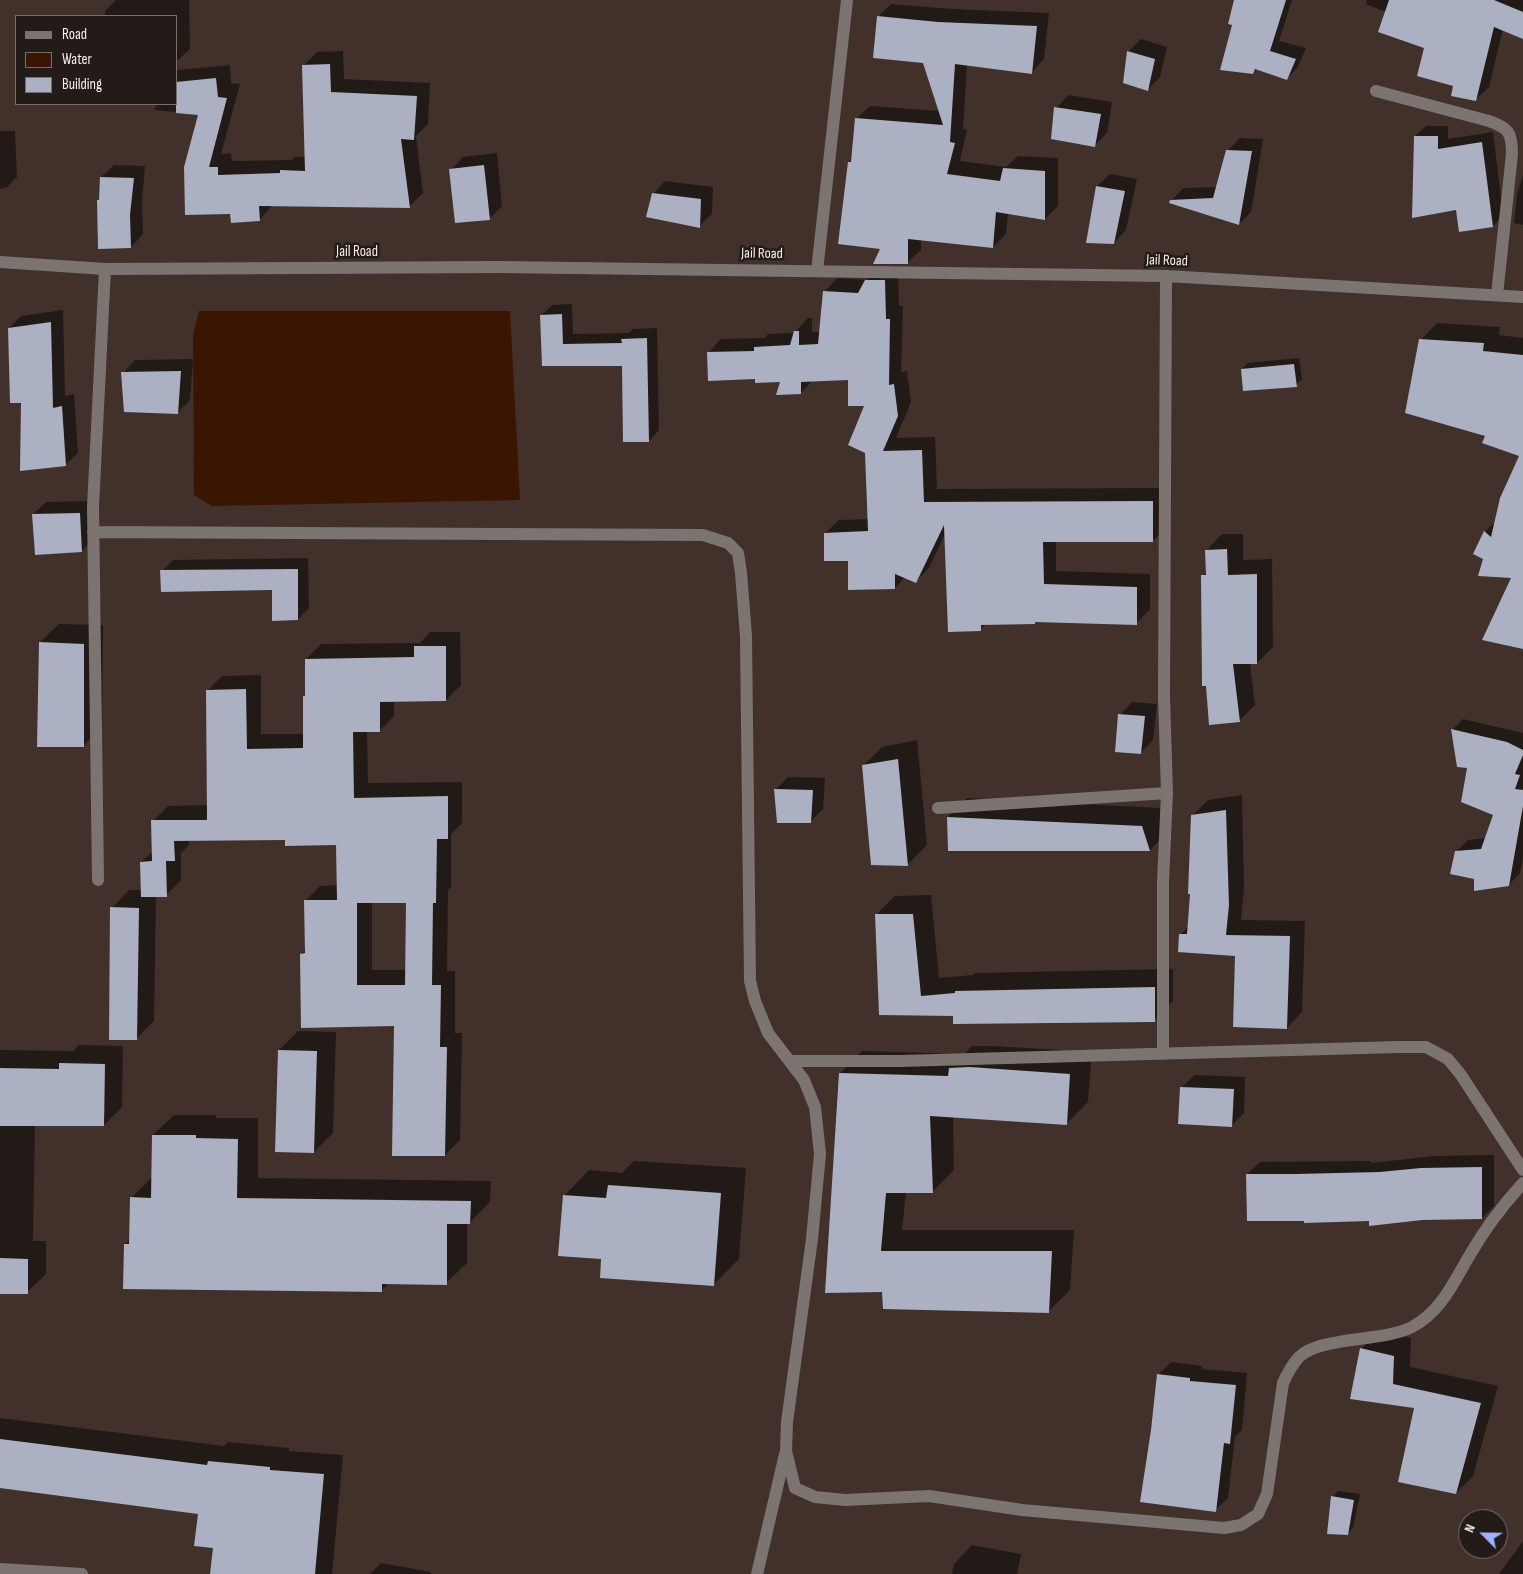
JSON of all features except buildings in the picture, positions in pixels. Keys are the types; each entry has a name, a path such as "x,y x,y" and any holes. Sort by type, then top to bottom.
{"street":[{"path":"817,271 847,0"},
{"path":"1376,91 1488,121 1500,125 1509,131 1512,154 1497,295"},
{"name":"Jail Road","path":"0,262 105,269 500,267 1166,276 1523,297"},
{"path":"98,880 93,507 105,269"},
{"path":"1163,1054 1163,882 1167,793 1164,696 1166,276"},
{"path":"94,532 703,535 728,543 738,553 742,573 746,636 750,981 755,1001 768,1033 804,1080 815,1107 820,1154 812,1239 786,1422 786,1451 794,1488 815,1497 845,1500 929,1496 1022,1510 1224,1528 1241,1525 1258,1514 1267,1494 1283,1383 1290,1368 1300,1356 1313,1350 1334,1343 1381,1336 1411,1328 1430,1316 1453,1285 1499,1210 1523,1183"},
{"path":"938,808 1167,793"},
{"path":"791,1061 900,1061 1426,1047 1448,1059 1461,1075 1523,1170"},
{"path":"757,1574 786,1451"},
{"path":"0,1569 82,1574"}],"water":[{"path":"199,311 510,311 520,500 212,506 194,495 193,335"}]}
